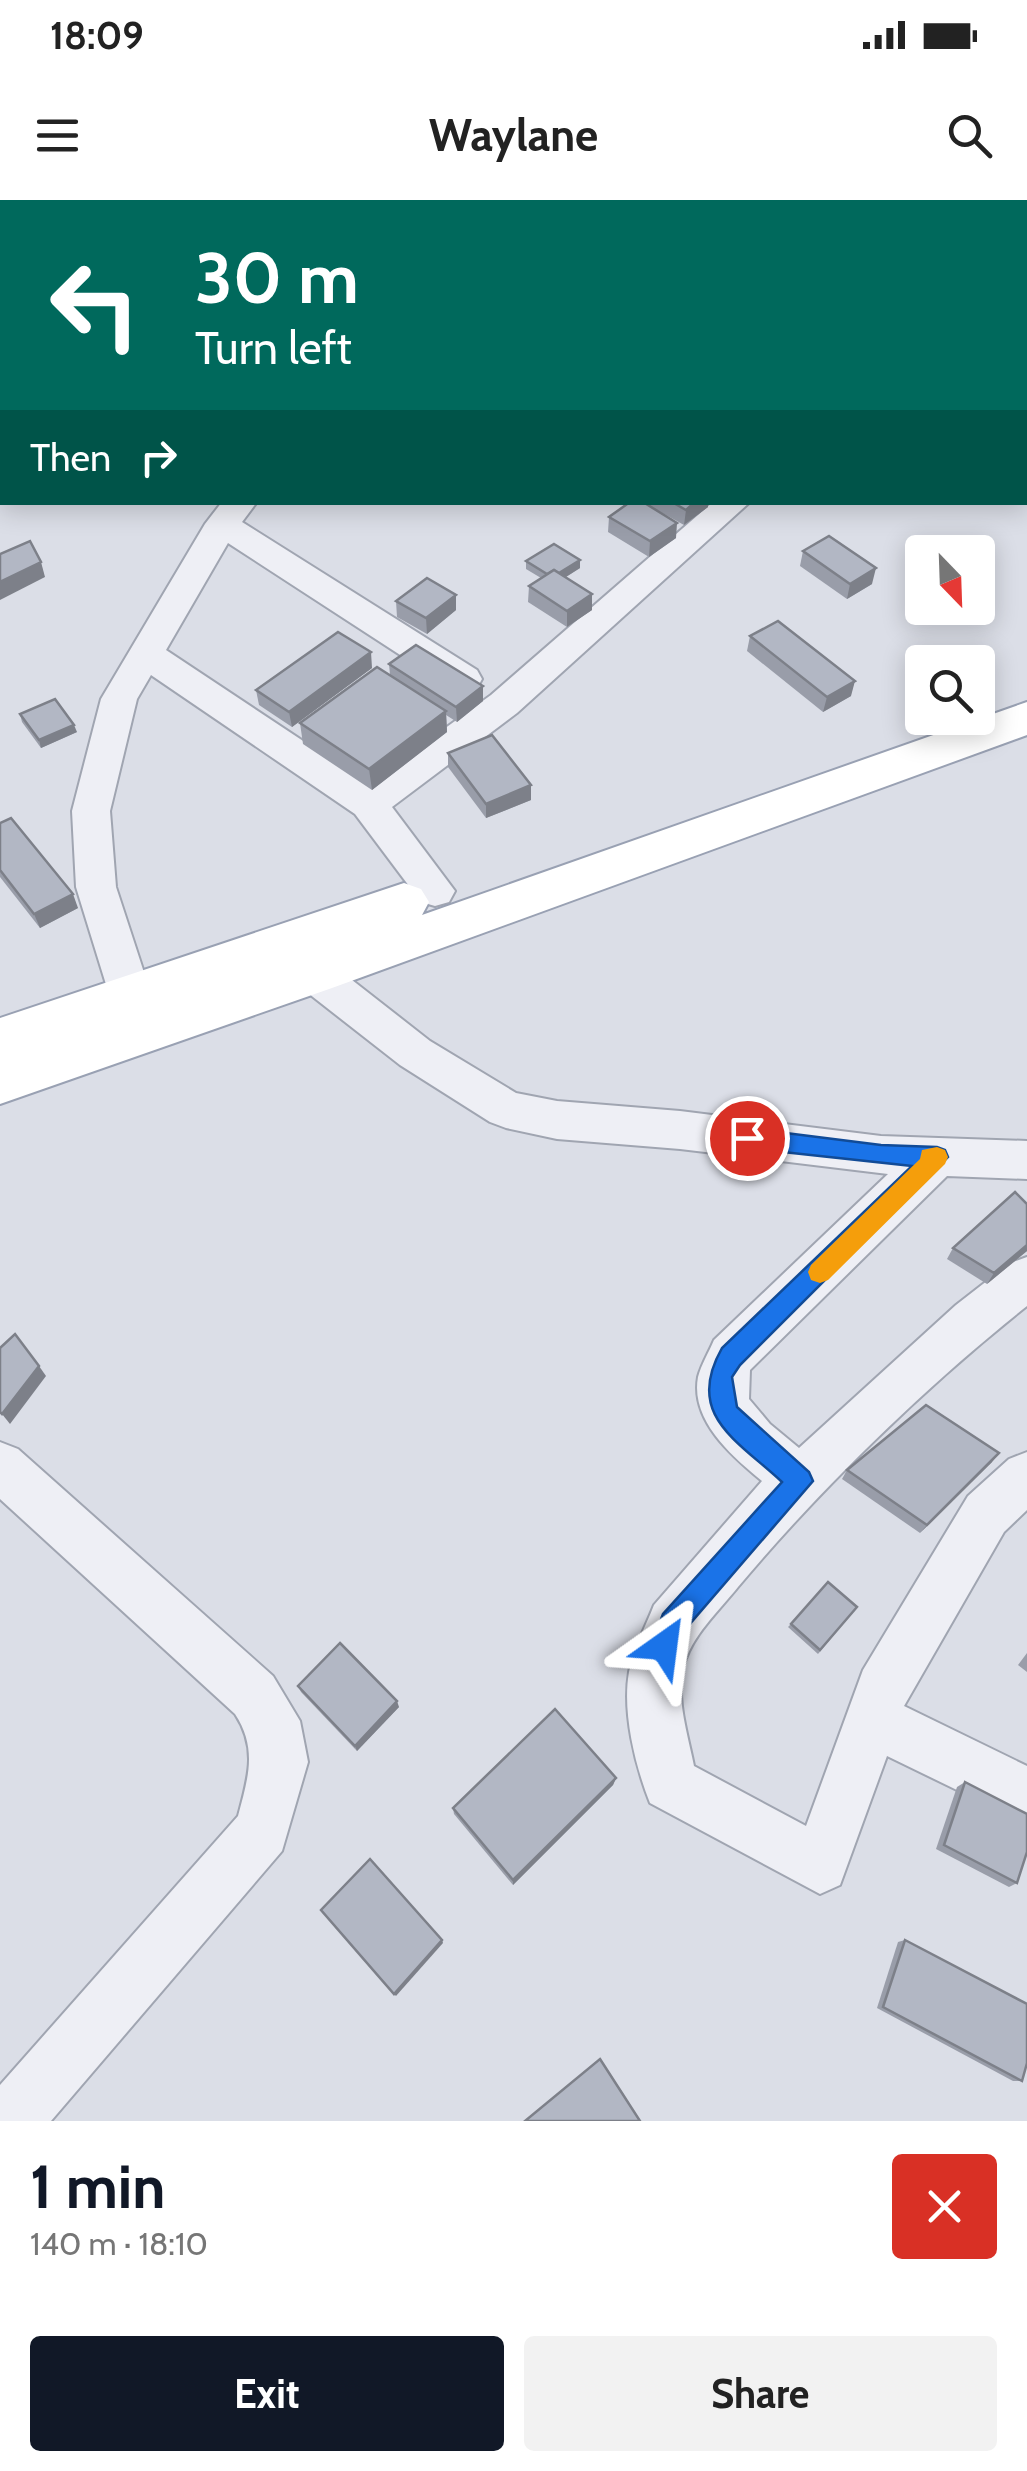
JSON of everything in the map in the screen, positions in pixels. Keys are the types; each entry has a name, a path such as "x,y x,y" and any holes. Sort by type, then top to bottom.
{"main road":[{"path":"995,693 1027,682"},
{"path":"0,1082 314,974 1027,718"},
{"path":"0,1039 435,892 905,725"}],"street":[{"path":"368,804 504,704 731,505"},
{"path":"130,994 96,887 91,811 119,699 231,513 504,704"},
{"path":"144,653 368,804 435,892"},
{"path":"314,974 415,1053 506,1109 557,1120 680,1130 881,1155 1027,1160"},
{"path":"800,1481 728,1415 720,1398 720,1376 731,1356 937,1157"},
{"path":"1027,1278 973,1320 800,1481 672,1624 656,1670 654,1702 670,1783 820,1865 882,1689 986,1514 1027,1476"},
{"path":"0,1466 254,1695 272,1722 280,1762 262,1831 10,2121"},
{"path":"872,1719 1027,1796"}],"building":[{"path":"626,505 648,505 677,523 650,541 609,517"},
{"path":"829,536 876,568 850,584 803,551"},
{"path":"30,541 41,562 0,582 0,554"},
{"path":"554,544 580,560 559,573 554,570 547,574 526,561"},
{"path":"554,570 592,594 567,611 529,586"},
{"path":"427,578 456,595 426,618 396,601"},
{"path":"778,621 855,681 827,697 750,636"},
{"path":"338,632 371,652 289,712 256,690"},
{"path":"416,645 483,686 456,707 389,664"},
{"path":"377,667 446,711 369,769 300,723"},
{"path":"55,699 74,725 39,740 20,714"},
{"path":"492,735 531,785 486,804 448,753"},
{"path":"11,818 73,894 34,914 0,870 0,823"},
{"path":"1015,1192 1027,1204 1027,1245 994,1273 953,1248"},
{"path":"15,1334 39,1366 2,1414 0,1348"},
{"path":"926,1405 999,1453 927,1525 847,1470"},
{"path":"828,1582 857,1607 820,1650 791,1624"},
{"path":"340,1643 397,1701 355,1746 298,1686"},
{"path":"555,1709 616,1778 513,1880 453,1808"},
{"path":"965,1782 1027,1814 1027,1852 1017,1883 944,1845"},
{"path":"370,1859 442,1940 394,1994 321,1910"},
{"path":"905,1940 1027,2004 1027,2063 1022,2081 883,2007"},
{"path":"600,2059 640,2121 525,2121"}],"slow traffic":[{"path":"820,1272 937,1157 930,1157"}],"route":[{"path":"664,1646 672,1624 776,1503 800,1481 728,1415 720,1398 720,1376 731,1356 937,1157 881,1155 747,1138"}]}
